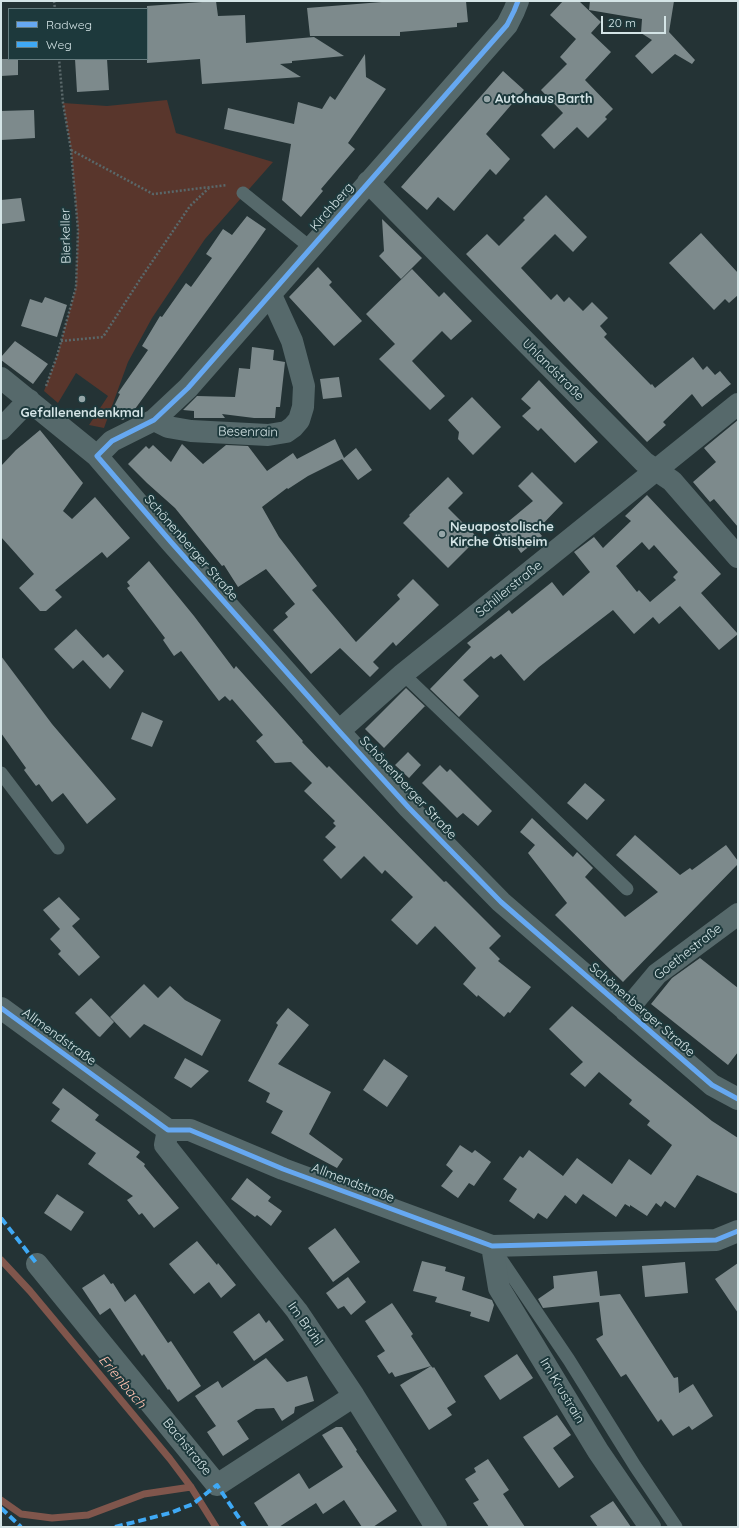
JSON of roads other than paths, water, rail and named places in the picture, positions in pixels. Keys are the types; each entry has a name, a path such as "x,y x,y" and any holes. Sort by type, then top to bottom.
{"street":[{"name":"Kirchberg","path":"154,420 188,388 507,25 518,1"},
{"name":"Uhlandstraße","path":"368,182 644,462 672,481 738,557"},
{"name":"Besenrain","path":"154,420 168,427 191,431 261,435 286,432 294,427 299,420 303,408 304,386 292,341 271,295"},
{"name":"Schönenberger Straße","path":"1,378 97,456 171,542 339,731 409,808 501,902 712,1085 738,1099"},
{"path":"1,429 33,404"},
{"name":"Schillerstraße","path":"339,731 403,674 738,404"},
{"path":"97,456 112,441 154,420"},
{"name":"Goethestraße","path":"626,1011 657,974 738,914"},
{"name":"Allmendstraße","path":"1,1008 168,1130 190,1130 283,1169 492,1246 716,1240 738,1231"},
{"name":"Im Brühl","path":"168,1130 165,1145 297,1312 354,1396 436,1527"},
{"name":"Im Krustrain","path":"492,1246 499,1288 598,1451 650,1527"},
{"name":"Bachstraße","path":"37,1264 217,1485 354,1396"}],"lane":[{"path":"243,193 311,248"},
{"path":"403,674 627,889"},
{"path":"1,773 58,848"},
{"path":"492,1246 569,1360 635,1466 676,1527"}],"waterway":[{"name":"Erlenbach","path":"1,1260 30,1291 170,1459 191,1487 216,1527"},
{"path":"1,1500 21,1514 52,1518 88,1515 144,1494 191,1487"}],"place":[{"name":"Autohaus Barth","path":"487,99"},
{"name":"Gefallenendenkmal","path":"82,399"},
{"name":"Neuapostolische Kirche Ötisheim","path":"442,534"}]}
